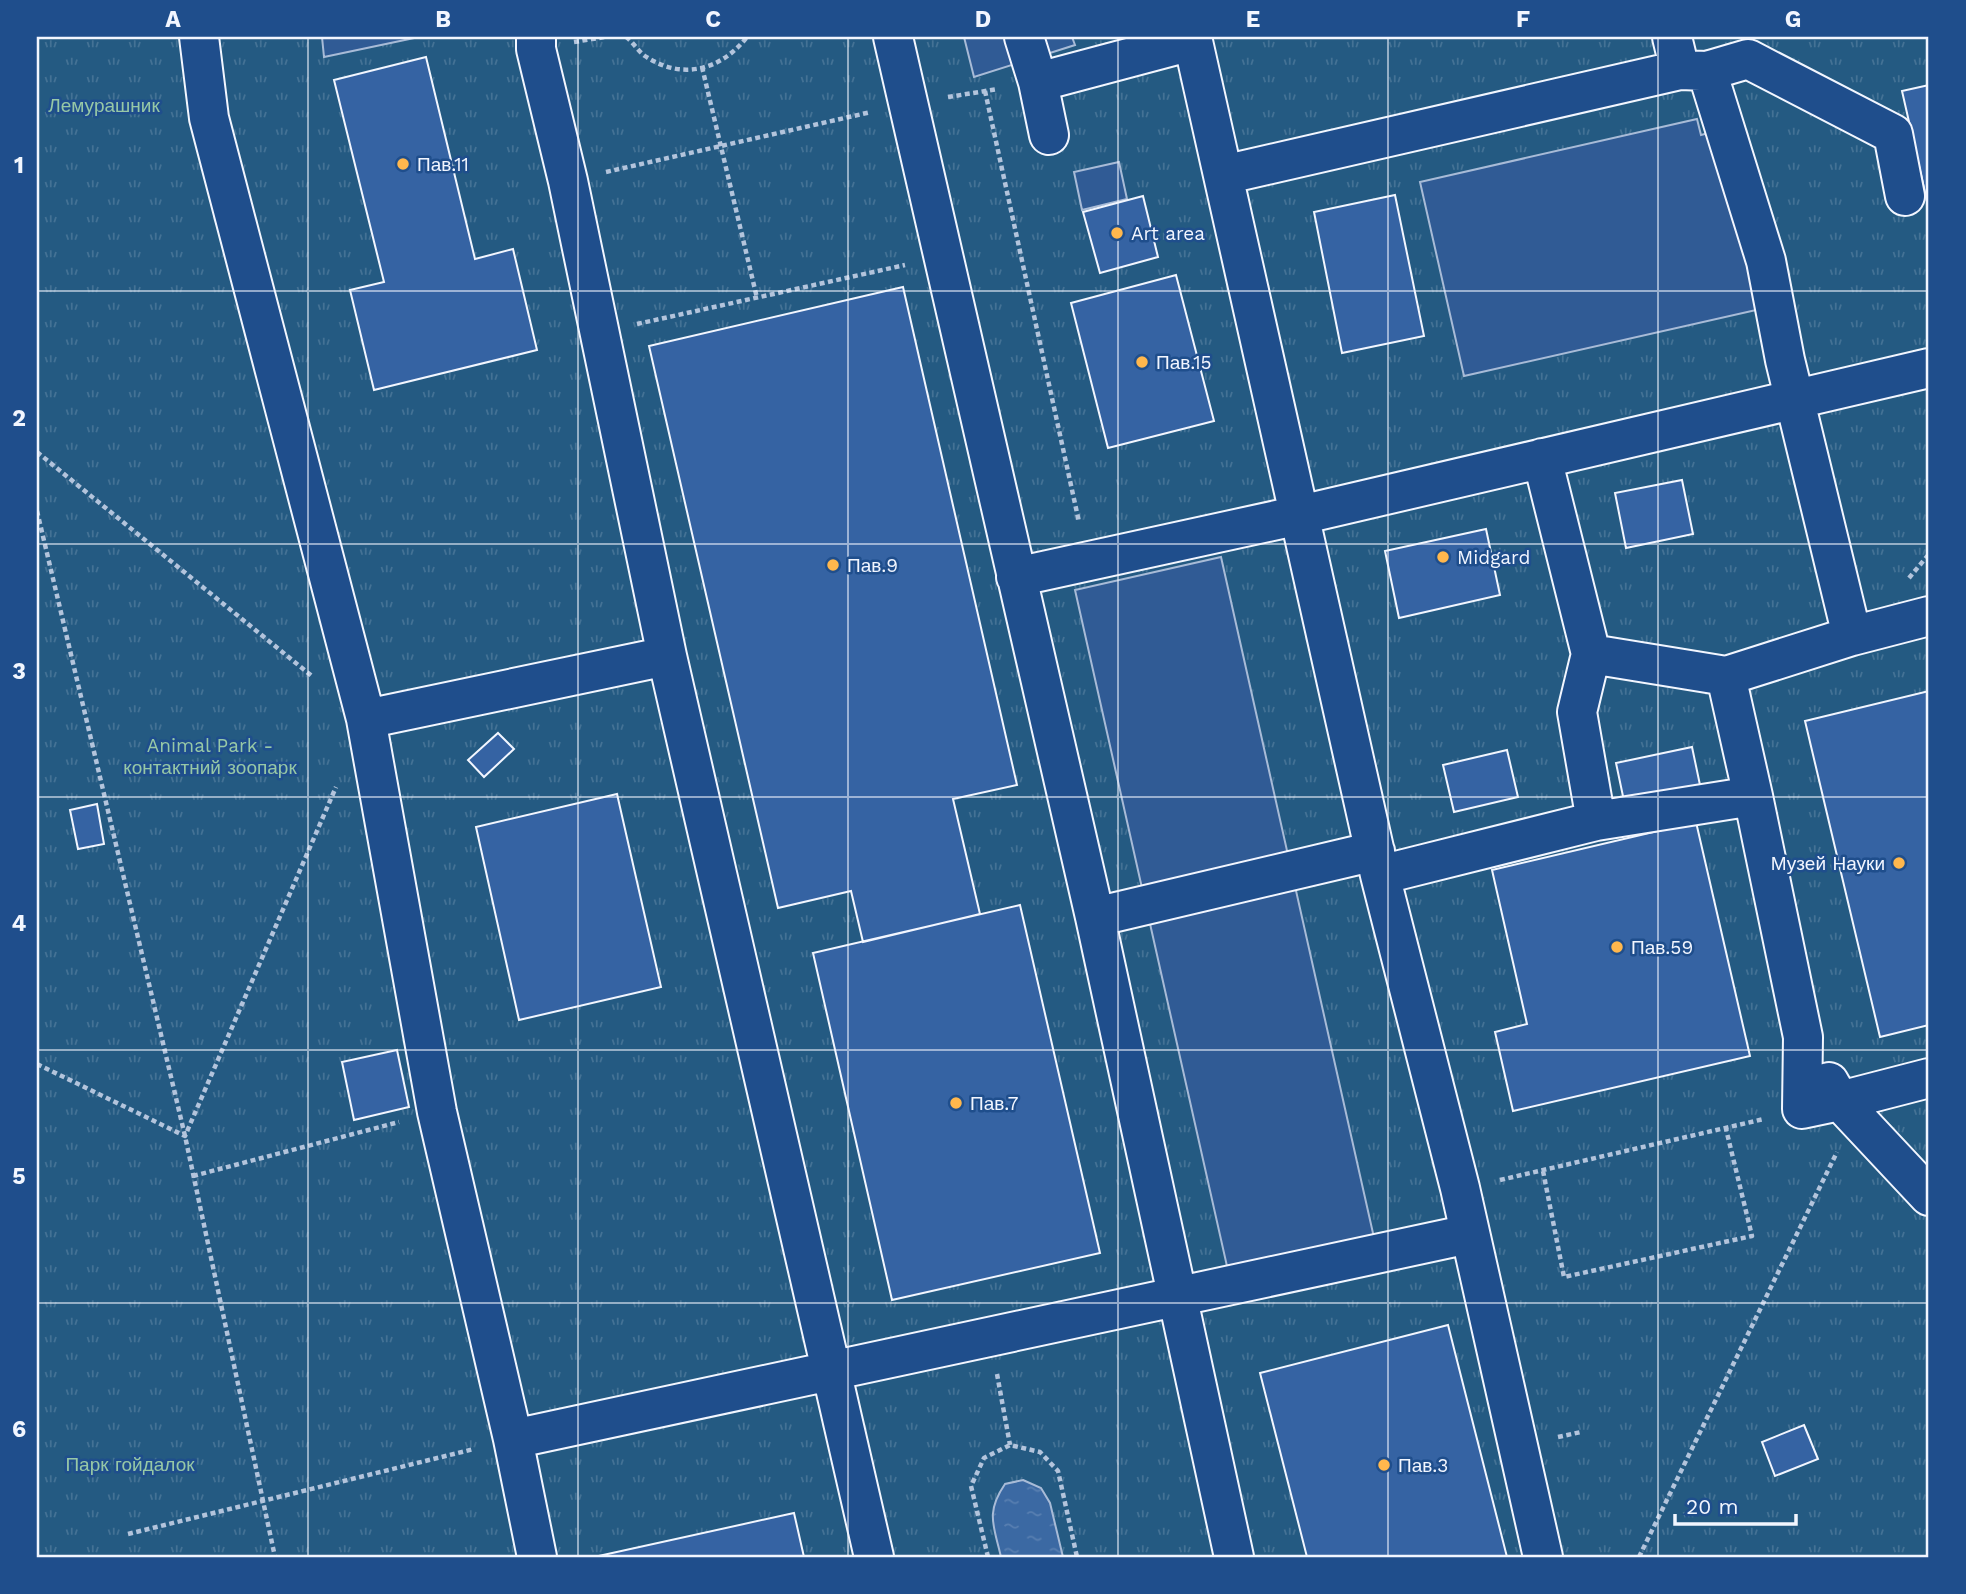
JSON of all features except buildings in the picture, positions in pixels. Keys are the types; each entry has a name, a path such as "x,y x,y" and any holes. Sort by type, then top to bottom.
{"lane":[{"path":"199,37 209,118 366,719 437,1112 513,1439 537,1557"},
{"path":"536,37 536,49 568,181 667,656 873,1557"},
{"path":"893,37 1095,917 1234,1557"},
{"path":"1024,37 1038,82 1049,135"},
{"path":"1038,82 1192,39 1377,863 1460,1188 1543,1557"},
{"path":"1223,174 1686,59 1748,59 1893,134 1905,196"},
{"path":"1686,59 1766,261 1794,400 1852,636"},
{"path":"1016,577 1929,368"},
{"path":"1542,458 1591,653 1577,712 1596,821"},
{"path":"1591,653 1726,676 1852,636 1929,616"},
{"path":"366,719 667,656"},
{"path":"1726,676 1754,796 1803,1037 1802,1109 1847,1109 1929,1078"},
{"path":"1095,917 1596,821 1754,796"},
{"path":"1803,1037 1847,1109 1929,1196"},
{"path":"513,1439 1469,1234"}],"path":[{"path":"626,37 644,55 666,67 691,70 715,65 736,51 747,37"},
{"path":"702,68 757,298"},
{"path":"568,181 909,103 1038,82"},
{"path":"985,91 1088,561"},
{"path":"600,332 944,257"},
{"path":"37,452 366,719"},
{"path":"37,511 185,1136 275,1557"},
{"path":"185,1136 338,783"},
{"path":"37,1064 185,1136"},
{"path":"1460,1188 1726,1129 1802,1109"},
{"path":"1639,1557 1847,1109"},
{"path":"194,1177 437,1112"},
{"path":"1543,1171 1564,1277 1752,1236 1726,1129"},
{"path":"990,1337 1010,1445"},
{"path":"128,1534 513,1439"},
{"path":"988,1557 971,1486 984,1458 1010,1445 1040,1452 1058,1471 1077,1557"}],"green space":[{"path":"37,37 1929,37 1929,1557 37,1557"}],"shaded area":[{"path":"322,37 419,37 324,57"},
{"path":"964,37 1072,37 1075,45 974,77"},
{"path":"1697,119 1701,135 1724,129 1765,308 1464,376 1420,182"},
{"path":"1119,162 1127,199 1082,210 1074,172"},
{"path":"1221,557 1377,1251 1231,1284 1075,590"}],"water":[{"path":"1023,1480 1041,1488 1050,1503 1063,1557 1001,1557 993,1520 995,1503 1005,1484"}],"place":[{"name":"Пав.11","path":"403,164"},
{"name":"Art area","path":"1117,233"},
{"name":"Пав.15","path":"1142,362"},
{"name":"Midgard","path":"1443,557"},
{"name":"Пав.9","path":"833,565"},
{"name":"Музей Науки","path":"1899,863"},
{"name":"Пав.59","path":"1617,947"},
{"name":"Пав.7","path":"956,1103"},
{"name":"Пав.3","path":"1384,1465"}],"park label":[{"name":"Лемурашник","path":"104,105"},
{"name":"Animal Park - контактний зоопарк","path":"210,756"},
{"name":"Парк гойдалок","path":"130,1464"}]}
